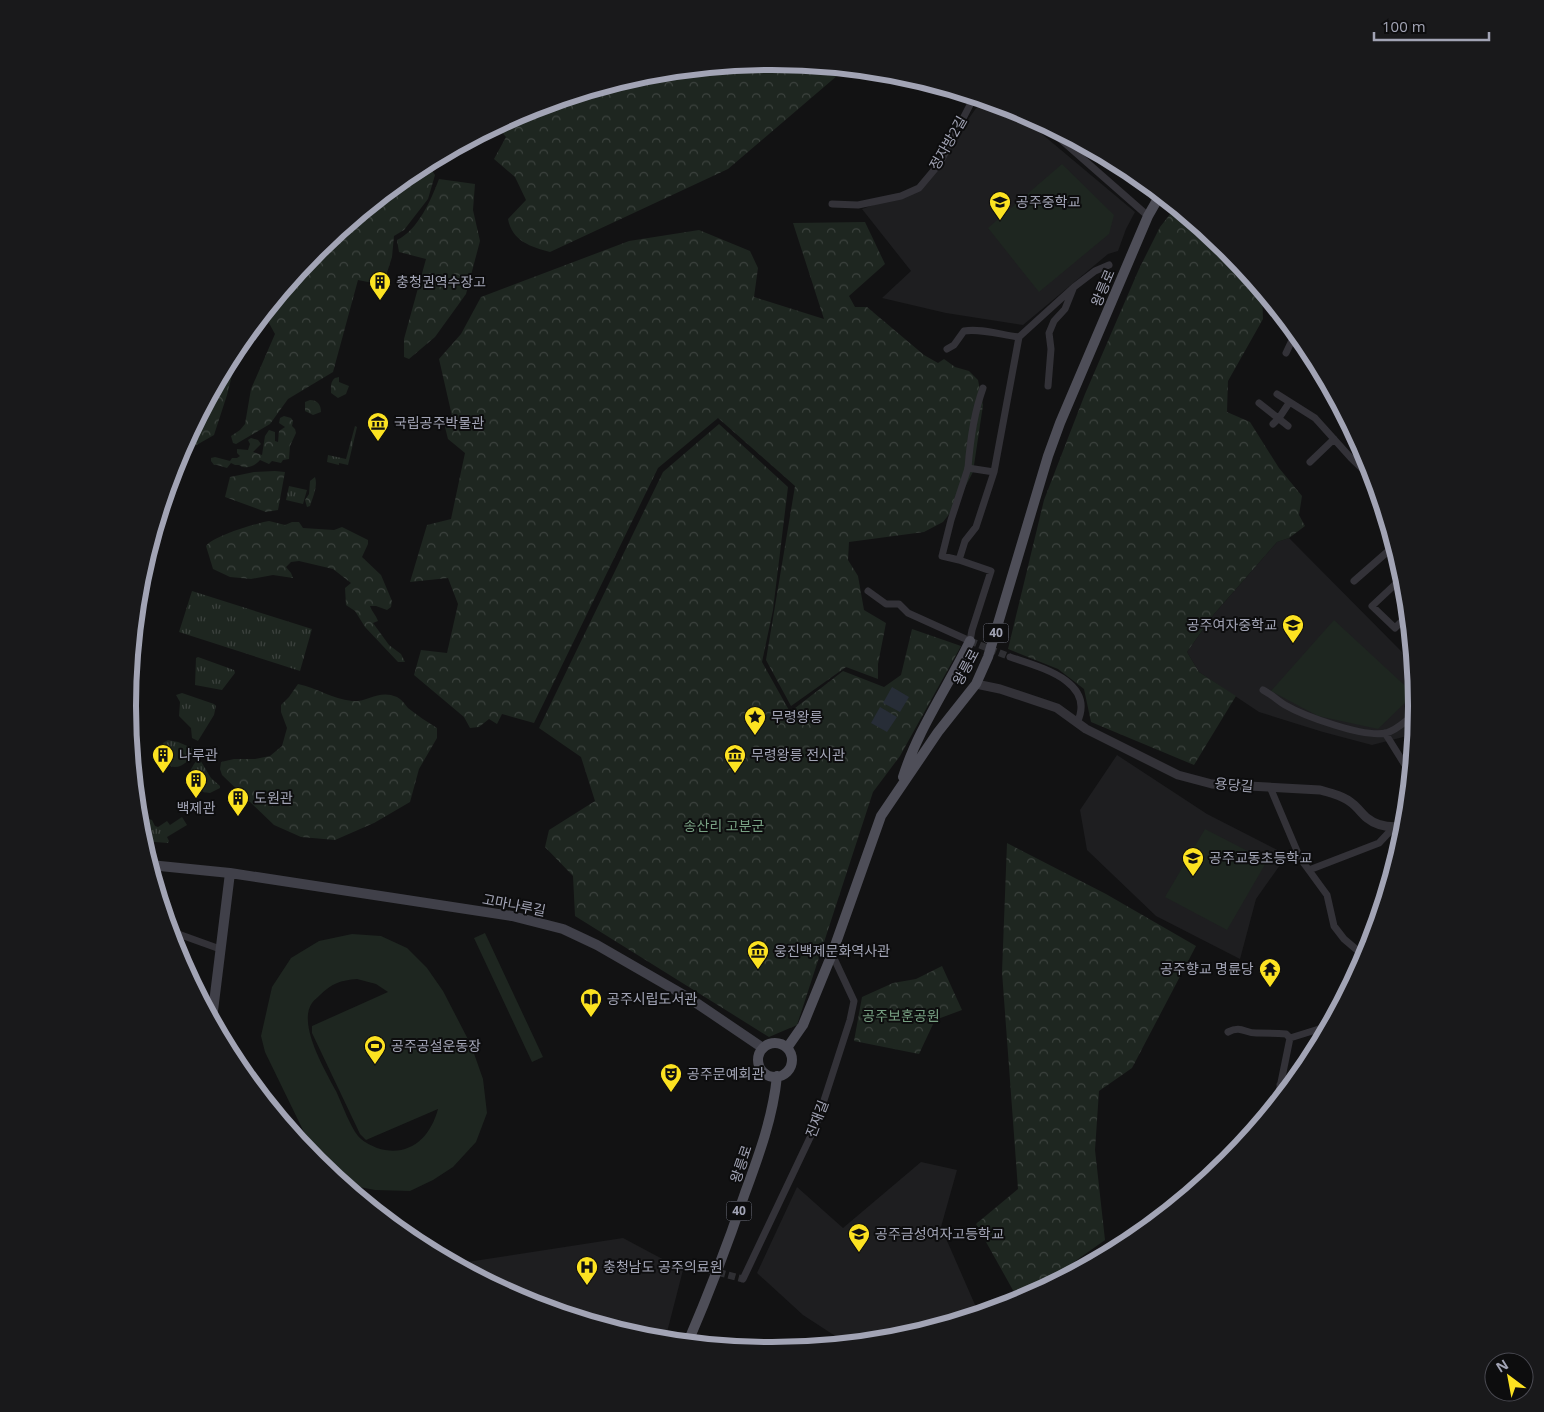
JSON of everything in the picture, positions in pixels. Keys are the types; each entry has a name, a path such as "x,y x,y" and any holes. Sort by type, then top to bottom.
{"main road":[{"name":"왕릉로","path":"787,1048 803,1025 832,954 881,816 938,732 976,684 988,657 1048,456 1060,423 1148,216 1157,200"},
{"path":"900,787 908,759 970,641"},
{"name":"고마나루길","path":"157,866 230,873 512,916 563,929 597,945 689,998 762,1048"},
{"path":"213,1009 230,873"},
{"path":"778,1043 787,1048 791,1053 792,1064 785,1074 768,1076 760,1068 758,1058 762,1048 778,1043"},
{"name":"왕릉로","path":"690,1337 717,1273 764,1140 775,1101 777,1076"}],"street":[{"name":"정자방2길","path":"832,204 858,205 901,196 919,188 940,163 971,103"},
{"path":"1064,142 1148,216"},
{"path":"959,560 965,541 976,527 994,472 1019,337 1074,287 1095,271 1109,265"},
{"path":"1048,386 1051,350 1049,332 1054,321 1065,309 1074,287"},
{"path":"947,349 954,345 964,331 970,330 978,332 992,331 1019,337"},
{"path":"1286,353 1292,340"},
{"path":"868,591 886,604 899,604 908,613 970,641 991,571 942,556 951,520 968,468 970,444 978,401 983,388"},
{"path":"1276,394 1315,418 1362,467"},
{"path":"1259,403 1288,426"},
{"path":"1273,424 1290,403"},
{"path":"1310,462 1334,439"},
{"path":"968,468 994,472"},
{"path":"1354,581 1388,551"},
{"path":"1396,583 1372,606 1394,628 1403,620"},
{"path":"1010,657 1045,670 1065,680 1076,690 1081,700 1082,713 1077,723"},
{"name":"용당길","path":"976,684 1000,688 1057,708 1086,729 1178,775 1212,784 1320,790 1352,803 1368,819 1382,826 1396,827"},
{"path":"1262,690 1284,704 1319,721 1370,732 1385,733 1398,728 1406,721"},
{"path":"1385,733 1405,765"},
{"path":"1270,787 1300,858 1327,895 1334,926 1344,939 1359,951"},
{"path":"1309,870 1379,843 1392,828"},
{"path":"179,934 220,949"},
{"name":"진재길","path":"743,1279 816,1125 850,1020 854,1001 832,954"},
{"path":"1228,1032 1236,1028 1256,1034 1271,1032 1286,1034 1290,1038"},
{"path":"1290,1038 1320,1028"},
{"path":"1279,1090 1290,1038"}],"shaded area":[{"name":"공주중학교","path":"978,105 1033,127 1135,212 1118,251 1108,254 1023,325 946,313 882,298 911,271 862,209 909,192 926,179"},
{"name":"공주여자중학교","path":"1289,538 1406,659 1407,736 1372,745 1323,732 1259,712 1199,672 1187,652 1214,614 1277,542"},
{"path":"892,687 909,697 900,712 883,703"},
{"path":"880,707 897,717 887,732 871,723"},
{"name":"공주교동초등학교","path":"1117,755 1207,814 1287,855 1256,899 1240,959 1156,916 1087,850 1080,810"},
{"name":"공주금성여자고등학교","path":"921,1162 957,1170 941,1227 976,1308 896,1330 839,1339 803,1315 757,1273 797,1187 843,1228"},
{"name":"충청남도 공주의료원","path":"623,1238 683,1270 667,1333 607,1320 568,1308 529,1294 464,1262"}],"green space":[{"path":"730,71 814,71 838,75 728,169 550,252 523,242 510,227 508,219 526,200 515,177 494,159 506,137 501,131 529,118 607,92 648,82"},
{"path":"1062,164 1114,215 1109,234 1039,292 988,228"},
{"path":"431,169 435,175 428,199 404,230 394,236 392,257 383,285 358,280 333,372 288,399 270,424 236,444 233,443 231,436 245,424 251,389 275,334 267,319 322,256 385,201"},
{"path":"439,179 475,184 473,210 480,241 466,294 435,337 409,359 404,357 404,339 426,259 399,252 397,240 411,229 423,214"},
{"path":"1172,212 1222,256 1262,302 1263,319 1228,381 1227,412 1250,422 1279,468 1302,496 1299,515 1305,526 1289,538 1277,542 1214,614 1187,652 1199,672 1236,696 1194,765 1091,722 1084,689 1058,669 1008,649 1044,500 1085,394 1139,269 1160,227"},
{"path":"865,222 885,264 849,296 855,307 867,307 924,355 938,363 944,359 955,367 969,371 978,380 983,405 973,472 954,508 943,522 924,532 849,542 848,560 858,576 864,610 886,623 878,664 878,679 846,667 791,706 766,660 795,486 718,418 658,468 534,723 502,714 497,724 489,719 479,727 470,728 464,717 414,675 421,650 447,653 458,604 448,578 410,582 427,525 451,519 465,453 448,439 445,427 452,416 439,359 461,334 481,297 629,241 699,230 750,251 758,268 754,297 824,319 793,223"},
{"path":"234,368 214,435 193,447 221,388"},
{"path":"339,377 339,382 349,386 346,394 338,398 331,393 331,387 333,380"},
{"path":"310,400 318,403 321,412 313,415 305,411 305,402"},
{"path":"284,416 291,418 293,421 292,426 296,433 290,446 289,459 283,460 281,463 272,461 269,464 260,460 253,466 247,467 231,463 227,468 214,465 211,461 211,458 215,457 230,461 232,458 237,458 240,456 237,453 237,449 248,450 250,444 248,440 251,438 258,440 261,444 253,452 262,455 265,436 269,430 275,432 275,441 278,442 279,431 285,427 279,423 280,418"},
{"name":"송산리 고분군","path":"719,424 788,487 773,610 762,662 790,712 843,671 884,687 901,675 912,629 961,646 900,756 873,792 797,1025 769,1037 575,916 573,876 545,847 549,830 595,801 581,757 539,728 663,472"},
{"path":"355,426 357,427 348,465 327,462 328,455 346,459"},
{"path":"254,472 285,472 278,510 266,512 225,497 230,477"},
{"path":"315,477 315,492 310,506 307,507 305,500 309,494 310,481"},
{"path":"289,486 307,490 303,504 286,500"},
{"path":"269,521 285,525 299,522 303,528 334,530 342,527 368,540 362,557 381,575 392,601 391,607 387,610 370,606 378,621 373,623 389,645 401,654 405,662 398,662 365,627 355,611 346,605 345,588 351,583 333,569 299,561 291,562 286,567 293,578 273,575 251,579 230,577 213,569 206,546 210,542 236,530"},
{"path":"192,591 312,629 300,671 179,632"},
{"path":"1334,620 1408,688 1408,700 1378,729 1318,716 1271,691"},
{"path":"198,657 234,670 235,673 222,690 195,685 196,658"},
{"path":"298,684 352,701 364,700 385,694 391,695 398,698 408,708 437,728 437,738 419,769 410,802 374,823 335,840 301,837 274,825 222,775 220,769 221,762 270,756 282,746 287,728 281,712 281,705"},
{"path":"182,693 216,706 214,715 198,741 192,738 191,728 179,716 180,702 176,695"},
{"path":"168,740 192,748 193,754 189,760 177,767 170,766 161,751 163,743"},
{"path":"199,758 211,778 220,786 220,788 210,793 203,792 190,771"},
{"path":"182,817 187,825 167,837 168,843 151,842 146,821 152,820 155,826 158,827 167,821 170,825"},
{"path":"1205,829 1267,861 1227,930 1165,897"},
{"path":"1007,843 1106,894 1196,946 1132,1068 1099,1091 1095,1150 1105,1240 1058,1274 1015,1294 976,1224 1018,1189 1002,972"},
{"path":"485,933 543,1057 532,1062 474,938"},
{"name":"공주공설운동장","path":"352,934 381,936 407,948 427,968 443,991 471,1045 483,1079 487,1113 476,1142 453,1167 433,1180 410,1191 375,1190 356,1186 308,1141 265,1052 261,1036 272,987 291,958 319,941","holes":["357,979 376,984 388,992 312,1026 312,1033 360,1134 366,1140 438,1109 434,1120 423,1137 416,1144 398,1150 377,1148 364,1141 355,1132 320,1060 310,1035 308,1023 308,1012 312,1003 332,985 346,980"]},
{"name":"공주보훈공원","path":"942,966 962,1010 935,1020 919,1054 854,1041 862,997 893,983 916,979"}],"tunnel":[{"path":"970,641 1010,657"},
{"path":"698,1267 743,1279"}],"place":[{"name":"공주중학교","path":"1000,221"},
{"name":"충청권역수장고","path":"380,301"},
{"name":"국립공주박물관","path":"378,442"},
{"name":"공주여자중학교","path":"1293,644"},
{"name":"무령왕릉","path":"755,736"},
{"name":"나루관","path":"163,774"},
{"name":"무령왕릉 전시관","path":"735,774"},
{"name":"백제관","path":"196,799"},
{"name":"도원관","path":"238,817"},
{"name":"공주교동초등학교","path":"1193,877"},
{"name":"웅진백제문화역사관","path":"758,970"},
{"name":"공주향교 명륜당","path":"1270,988"},
{"name":"공주시립도서관","path":"591,1018"},
{"name":"공주공설운동장","path":"375,1065"},
{"name":"공주문예회관","path":"671,1093"},
{"name":"공주금성여자고등학교","path":"859,1253"},
{"name":"충청남도 공주의료원","path":"587,1286"}]}
